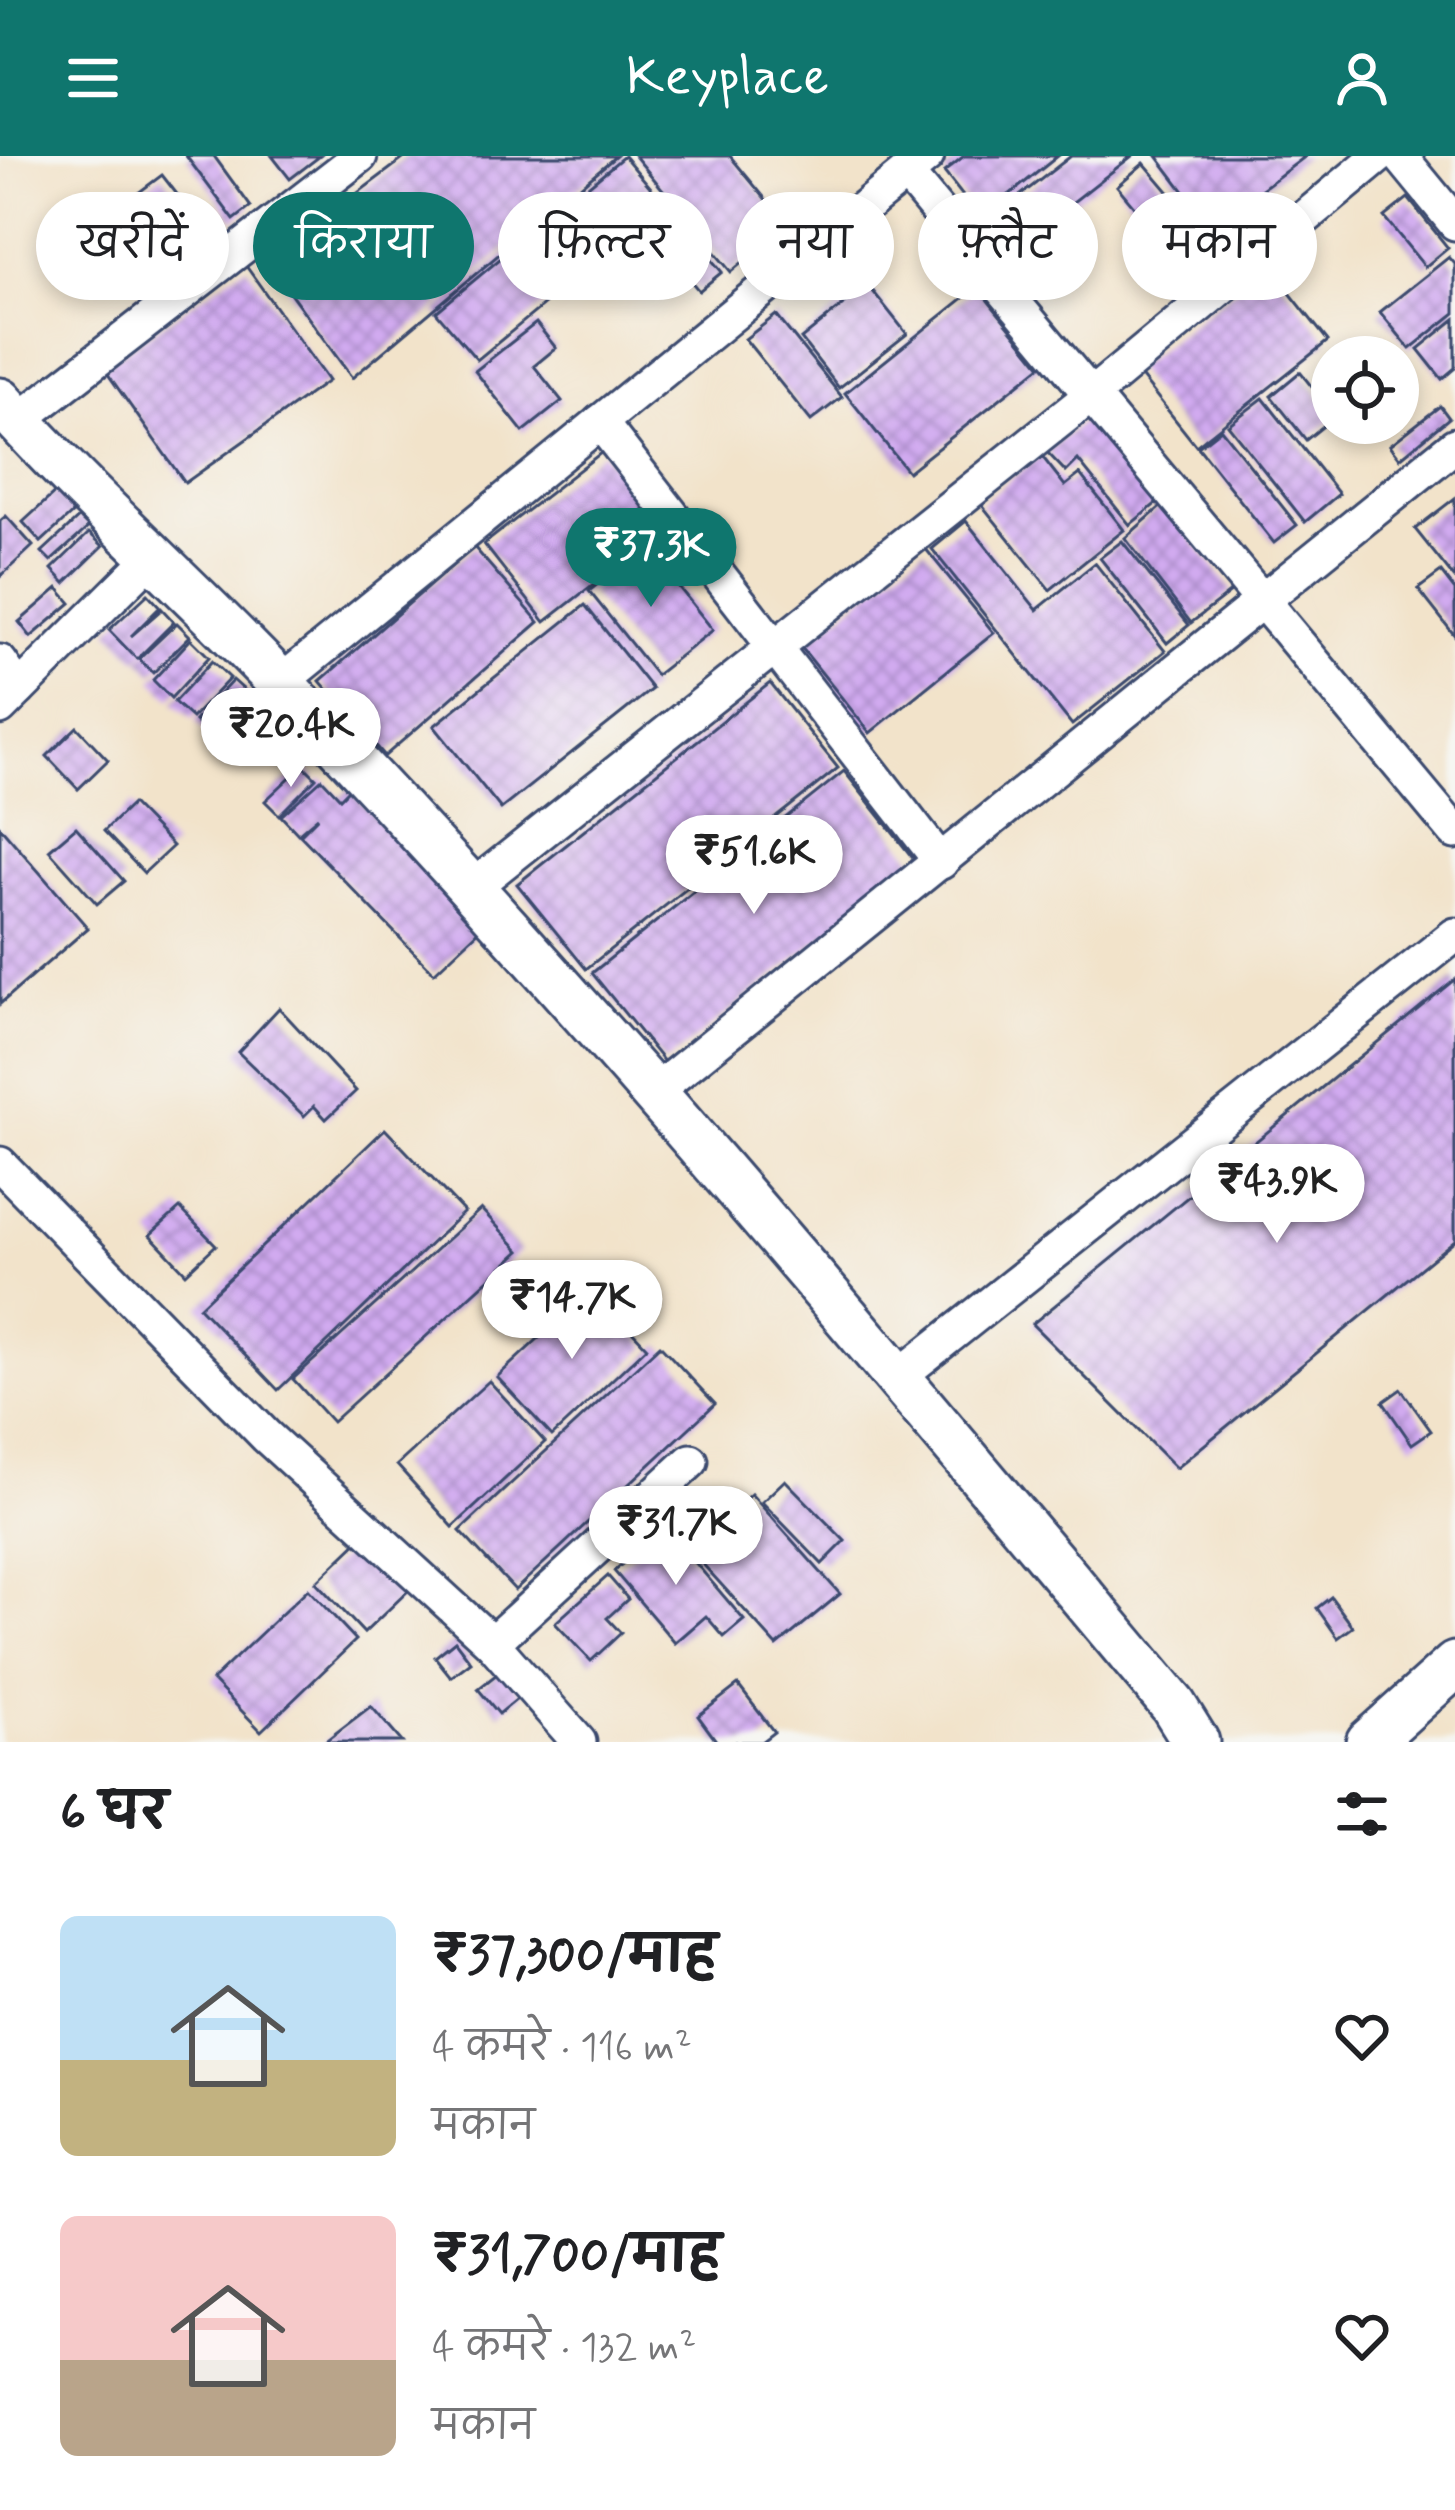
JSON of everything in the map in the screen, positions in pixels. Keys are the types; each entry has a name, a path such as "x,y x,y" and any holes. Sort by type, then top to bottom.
{"street":[{"path":"360,156 9,411 280,683 653,1093 898,1377 1172,1705 1196,1742"},
{"path":"469,890 1094,393 1379,156"},
{"path":"1400,156 1455,223"},
{"path":"280,683 916,165 1263,605 1455,832"},
{"path":"600,422 941,862"},
{"path":"653,1093 1455,446"},
{"path":"6,686 151,558"},
{"path":"898,1377 1455,935"},
{"path":"0,1164 266,1436 492,1643 579,1742"},
{"path":"492,1643 691,1461"},
{"path":"1369,1742 1455,1665"}],"building":[{"path":"186,156 214,156 251,207 234,220 229,213 229,192 213,192"},
{"path":"272,156 320,156 290,179"},
{"path":"407,156 616,156 573,192 498,192 498,255 474,275 474,192 359,192"},
{"path":"624,156 654,192 581,192"},
{"path":"635,156 730,156 760,192 736,192 736,268 731,272 712,249 712,192 665,192"},
{"path":"964,156 1058,156 1013,192 960,192 944,172"},
{"path":"1071,156 1132,156 1086,192 1025,192"},
{"path":"1157,156 1306,156 1258,192 1184,192"},
{"path":"1144,163 1169,192 1122,192 1117,186"},
{"path":"162,175 175,192 139,192"},
{"path":"1408,198 1448,248 1425,267 1384,217"},
{"path":"1449,257 1455,264 1455,313 1419,342 1419,336 1399,336 1380,312"},
{"path":"712,260 722,272 712,280"},
{"path":"498,261 498,300 550,300 477,360 436,312 450,300 474,300 474,280"},
{"path":"246,266 253,276 253,300 270,300 328,381 185,483 103,367 198,300 229,300 229,278"},
{"path":"295,300 445,300 352,378"},
{"path":"849,300 880,300 907,334 839,388 801,339"},
{"path":"961,300 988,300 1041,366 908,472 845,393"},
{"path":"1222,300 1296,300 1324,336 1311,336 1311,355 1196,446 1135,369"},
{"path":"776,315 842,397 811,421 745,339"},
{"path":"1455,319 1455,368 1442,379 1419,348"},
{"path":"536,323 556,348 534,366 562,401 523,432 475,371"},
{"path":"1300,372 1311,386 1311,436 1306,440 1271,396"},
{"path":"1263,398 1339,494 1305,522 1228,425"},
{"path":"1440,406 1449,418 1419,442 1419,422"},
{"path":"1093,413 1158,502 1130,525 1078,460 1066,472 1047,452"},
{"path":"1221,429 1297,525 1274,543 1198,447"},
{"path":"1391,444 1417,444 1400,458"},
{"path":"602,452 663,530 545,622 484,544"},
{"path":"1041,455 1065,486 1080,474 1124,530 1050,590 981,504"},
{"path":"58,490 76,510 41,542 23,522"},
{"path":"1455,498 1455,579 1415,529"},
{"path":"1164,504 1232,591 1191,623 1125,538"},
{"path":"82,515 91,525 51,561 42,552"},
{"path":"6,516 33,546 0,577 0,521"},
{"path":"966,521 1037,610 1095,563 1165,651 1072,725 932,549"},
{"path":"89,533 103,546 65,583 52,569"},
{"path":"1122,541 1189,625 1167,643 1100,558"},
{"path":"646,546 713,630 656,675 589,591"},
{"path":"474,547 539,622 385,756 320,681"},
{"path":"925,548 994,633 870,733 801,647"},
{"path":"1441,572 1455,590 1455,636 1418,589"},
{"path":"58,588 71,603 31,637 19,622"},
{"path":"148,594 160,607 131,636 162,609 174,622 137,659 109,630"},
{"path":"585,605 652,689 501,809 434,726"},
{"path":"177,623 190,636 153,673 139,659"},
{"path":"191,639 209,657 171,698 153,680"},
{"path":"212,661 230,678 192,718 174,702"},
{"path":"233,680 252,697 213,738 195,721"},
{"path":"770,683 838,768 586,969 517,884"},
{"path":"250,702 269,719 231,760 212,743"},
{"path":"77,727 108,760 78,789 47,756"},
{"path":"303,765 316,778 279,815 265,801"},
{"path":"844,771 916,862 665,1063 592,973"},
{"path":"322,779 340,798 349,789 483,927 434,973 300,835 318,817 298,834 281,816"},
{"path":"132,804 173,846 144,873 104,831"},
{"path":"0,827 88,928 0,1004"},
{"path":"76,827 124,881 97,904 49,850"},
{"path":"1455,979 1455,1240 1176,1468 1032,1324"},
{"path":"279,1008 356,1091 326,1119 314,1106 304,1116 238,1052"},
{"path":"385,1129 464,1212 278,1390 199,1307"},
{"path":"180,1208 216,1245 186,1273 150,1235"},
{"path":"481,1209 520,1251 332,1422 293,1379"},
{"path":"592,1289 647,1347 552,1436 497,1377"},
{"path":"660,1345 715,1404 515,1590 460,1531"},
{"path":"489,1381 545,1442 453,1527 397,1465"},
{"path":"1401,1389 1431,1431 1412,1444 1383,1402"},
{"path":"785,1480 845,1541 822,1564 762,1502"},
{"path":"751,1494 840,1594 777,1646 690,1550"},
{"path":"665,1527 744,1620 724,1637 706,1616 675,1643 614,1571"},
{"path":"362,1538 410,1589 364,1633 316,1582"},
{"path":"608,1576 628,1599 607,1618 621,1633 591,1661 555,1623"},
{"path":"308,1589 356,1640 261,1731 212,1680"},
{"path":"1331,1597 1353,1627 1338,1638 1317,1608"},
{"path":"455,1641 471,1662 451,1677 435,1657"},
{"path":"502,1670 522,1695 499,1714 478,1689"},
{"path":"738,1685 774,1732 761,1742 717,1742 698,1716"},
{"path":"371,1706 402,1742 324,1742"}]}
